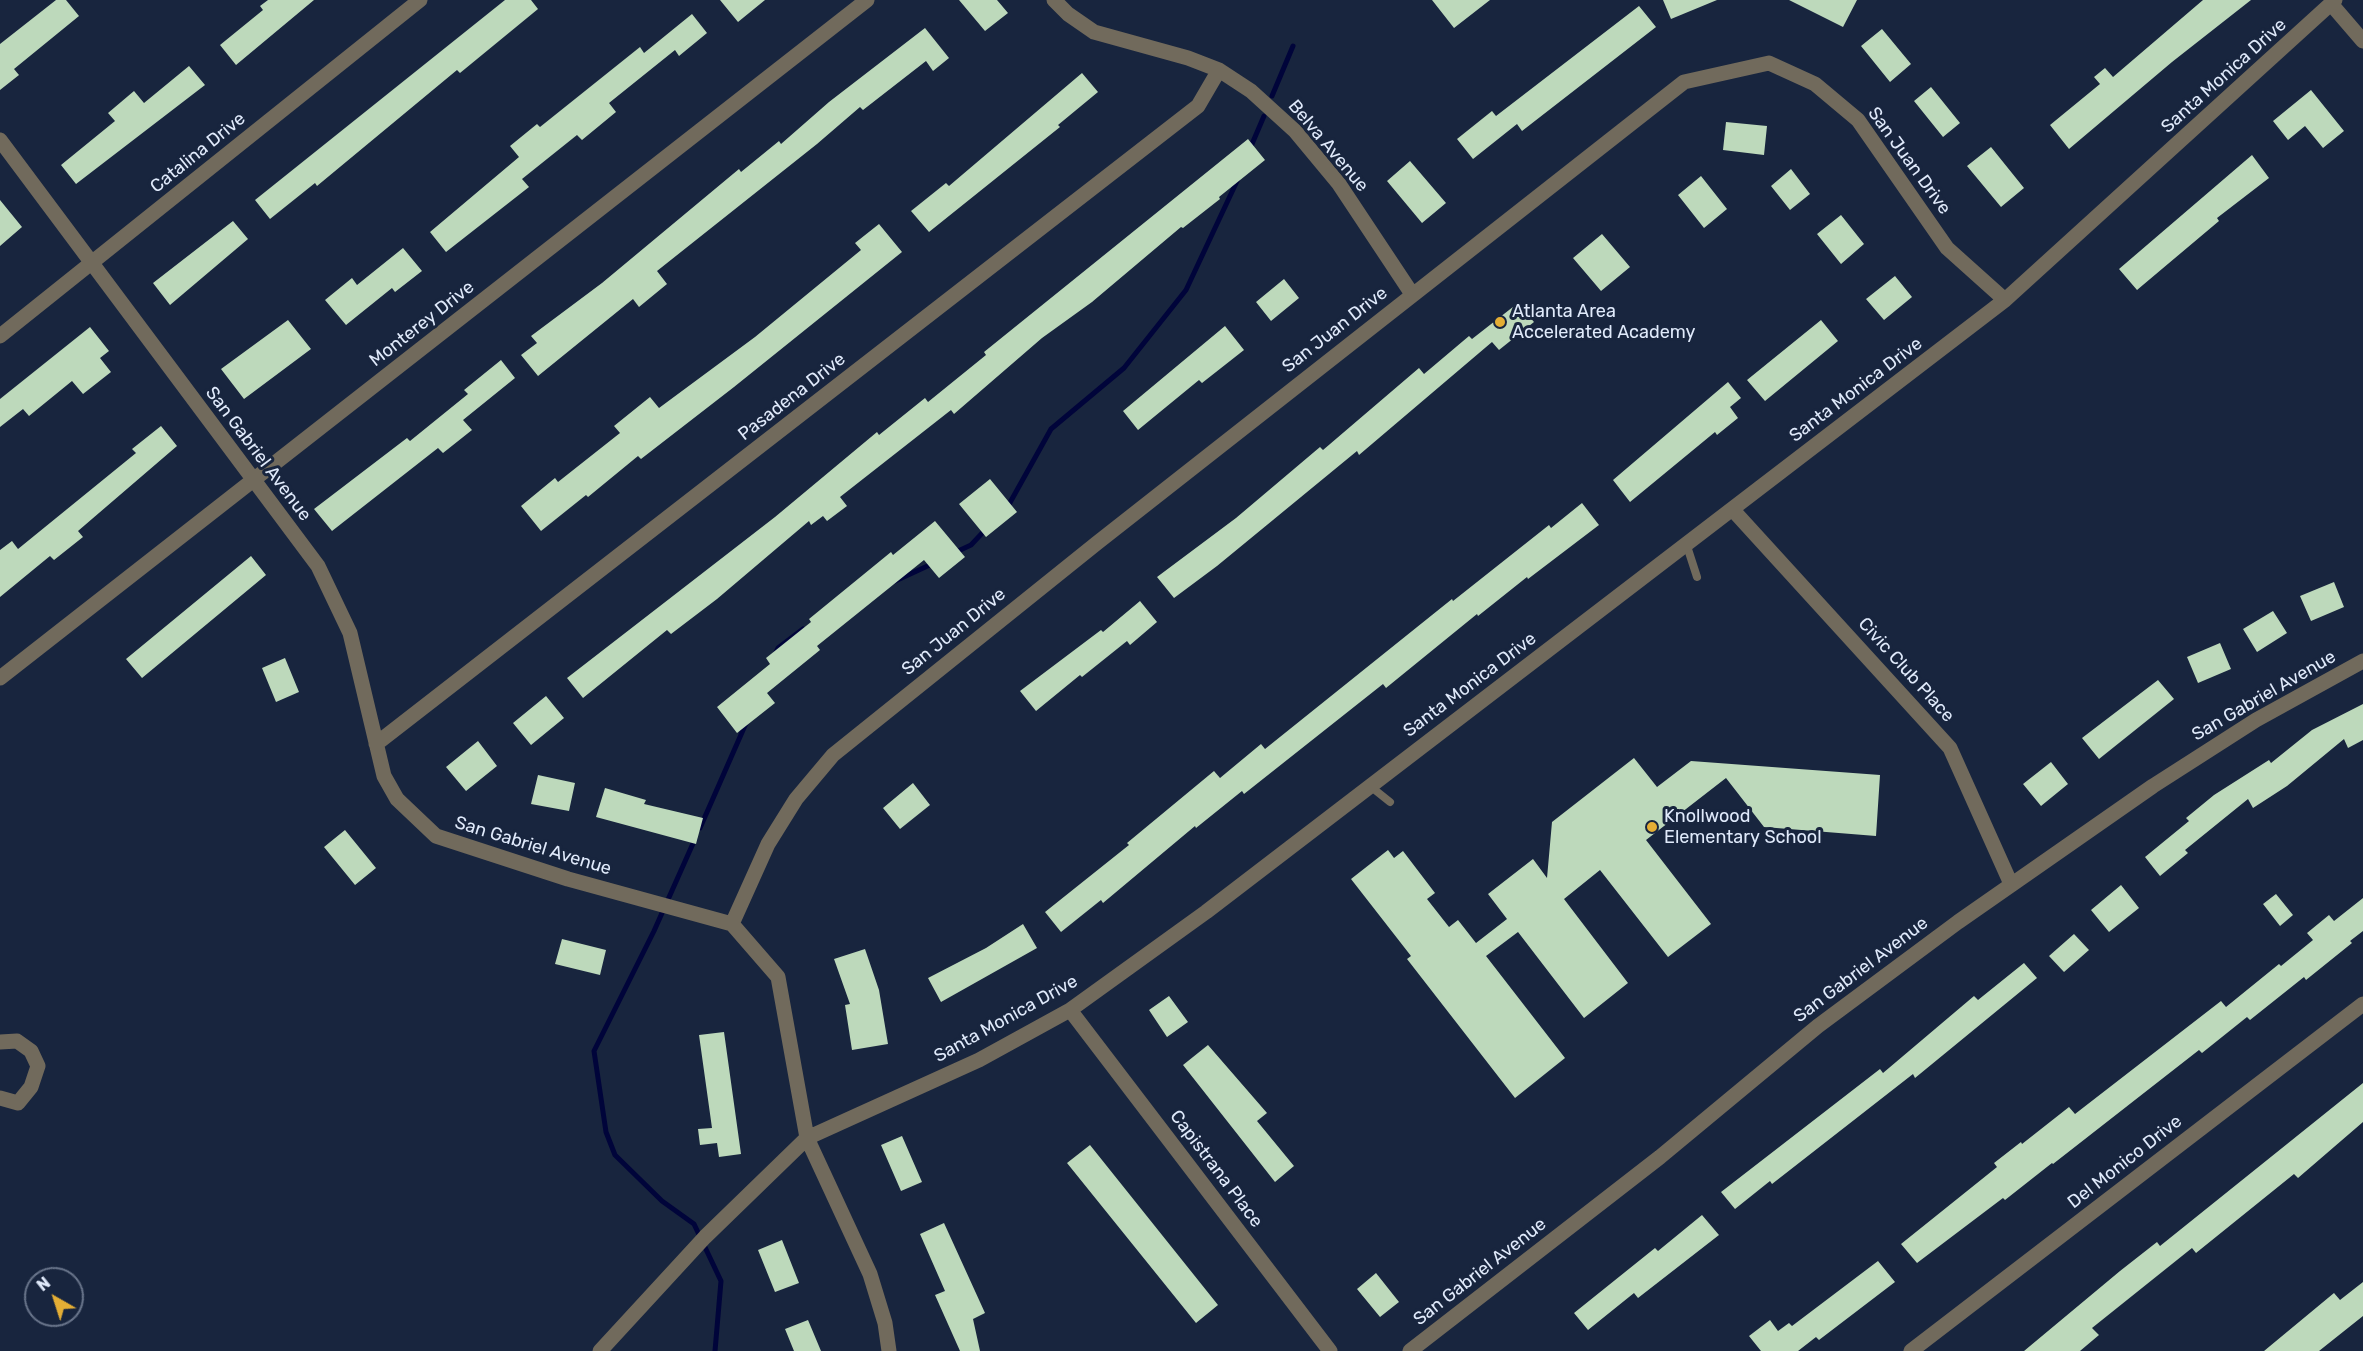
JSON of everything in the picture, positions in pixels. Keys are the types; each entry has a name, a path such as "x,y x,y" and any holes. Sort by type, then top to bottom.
{"street":[{"name":"Catalina Drive","path":"0,336 420,0"},
{"name":"Monterey Drive","path":"0,678 867,0"},
{"name":"Belva Avenue","path":"1054,0 1068,14 1094,32 1188,58 1219,70 1251,91 1295,132 1339,184 1412,294"},
{"path":"2333,3 2363,41"},
{"name":"Santa Monica Drive","path":"600,1351 705,1237 807,1138 979,1060 1070,1010 1206,912 2005,300 2333,3"},
{"name":"San Juan Drive","path":"732,924 768,844 796,799 833,755 1412,294 1684,82 1769,63 1815,84 1858,120 1947,248 2005,300"},
{"name":"Pasadena Drive","path":"376,744 1198,106 1210,90 1219,70"},
{"name":"San Gabriel Avenue","path":"0,140 253,482 318,566 346,623 384,776 397,799 436,836 568,879 732,924"},
{"name":"Civic Club Place","path":"1732,509 1950,748 2011,884"},
{"name":"San Gabriel Avenue","path":"1410,1351 1660,1157 1818,1026 2011,884 2153,786 2247,726 2363,661"},
{"path":"732,924 778,978 807,1138 870,1274 885,1323 889,1351"},
{"name":"Del Monico Drive","path":"1911,1351 2363,1004"},
{"name":"Capistrana Place","path":"1070,1010 1330,1351"},
{"path":"0,1042 17,1041 31,1051 38,1066 31,1087 18,1102 0,1098"}],"lane":[{"path":"1686,543 1697,577"},
{"path":"1370,786 1390,802"}],"building":[{"path":"56,0 66,0 79,16 14,69 19,75 0,90 0,44"},
{"path":"268,0 314,0 236,65 220,45 263,10 260,6"},
{"path":"505,0 531,0 538,9 460,73 457,70 317,186 315,183 270,219 255,200"},
{"path":"720,0 765,0 738,22"},
{"path":"959,0 997,0 1008,13 985,31"},
{"path":"1432,0 1490,0 1454,28"},
{"path":"1663,0 1717,0 1671,19"},
{"path":"1789,0 1857,0 1843,27"},
{"path":"2203,0 2251,0 2172,62 2069,149 2050,125 2100,84 2094,77 2105,68 2113,77"},
{"path":"1639,6 1656,27 1522,131 1517,124 1473,159 1457,139 1492,111 1496,116"},
{"path":"692,14 707,33 679,56 675,50 609,103 616,112 582,140 577,135 522,179 529,187 446,252 430,232 519,157 510,146 537,124 540,127 640,47 644,53"},
{"path":"925,28 949,58 933,71 926,61 863,110 860,107 657,271 667,284 639,307 633,299 538,376 521,355 537,343 531,336 602,283 739,169 741,172 779,141 781,144 829,102"},
{"path":"1882,29 1911,64 1890,82 1861,46"},
{"path":"189,66 205,85 76,184 61,165 115,121 108,113 134,91 144,103"},
{"path":"1082,73 1098,92 1058,125 1060,127 929,232 911,211 946,183 949,186"},
{"path":"1931,87 1960,123 1943,137 1914,101"},
{"path":"2311,90 2344,131 2323,148 2305,126 2288,140 2273,121"},
{"path":"1726,122 1767,126 1764,155 1723,150"},
{"path":"1248,139 1265,160 1219,197 1220,199 1183,228 1181,227 1092,302 1042,338 954,414 951,410 840,497 847,506 827,521 823,516 811,525 809,521 717,599 671,634 667,630 583,698 567,678 775,517 877,432 879,435 925,398 928,402 986,355 984,352"},
{"path":"1991,147 2024,188 2001,207 1967,166"},
{"path":"2252,155 2269,178 2217,218 2219,221 2137,290 2119,269"},
{"path":"1410,161 1446,203 1422,223 1387,181"},
{"path":"1791,169 1810,194 1790,210 1771,186"},
{"path":"1701,176 1727,209 1704,228 1678,195"},
{"path":"0,200 22,227 0,246"},
{"path":"1841,215 1864,244 1841,264 1817,234"},
{"path":"233,221 248,239 170,305 153,283"},
{"path":"879,224 902,252 641,459 638,456 588,497 586,495 541,531 521,506 555,478 558,482 620,433 614,426 650,397 659,408 755,337 861,250 855,243"},
{"path":"1602,234 1630,267 1601,291 1573,258"},
{"path":"403,248 422,271 395,292 392,288 346,325 325,300 352,278 357,285"},
{"path":"1895,276 1912,297 1884,320 1866,299"},
{"path":"1284,279 1299,298 1271,321 1256,302"},
{"path":"1518,303 1534,322 1499,350 1492,342 1359,455 1357,451 1217,566 1174,598 1157,577 1236,518 1320,447 1323,450 1419,368 1424,374 1469,336 1472,339"},
{"path":"288,320 311,349 244,399 221,369"},
{"path":"1821,320 1838,341 1765,401 1747,380"},
{"path":"1225,326 1244,350 1202,383 1199,380 1138,430 1123,411"},
{"path":"90,327 109,351 100,358 111,372 83,394 72,381 29,416 23,409 0,427 0,399"},
{"path":"501,360 515,378 463,420 472,430 443,453 438,448 332,531 314,509 407,438 410,441 468,394 464,390"},
{"path":"1728,382 1741,398 1730,407 1738,418 1717,435 1715,432 1630,502 1613,480"},
{"path":"161,426 177,446 78,531 83,537 54,560 50,556 0,597 0,550 12,541 18,549 136,453 132,449"},
{"path":"990,479 1017,512 986,537 959,504"},
{"path":"1582,503 1599,525 1478,616 1477,614 1386,688 1383,684 1244,794 1242,791 1196,828 1195,826 1103,903 1101,900 1061,932 1045,912 1129,845 1127,843 1214,771 1220,778 1261,744 1265,749 1452,599 1453,601 1549,525 1551,528"},
{"path":"935,521 965,557 939,578 924,560 817,646 820,650 767,693 775,703 737,733 717,707 770,664 766,658 811,622 809,619 891,552 893,555"},
{"path":"251,556 266,575 142,678 126,659"},
{"path":"2334,582 2344,607 2311,621 2300,596"},
{"path":"1140,601 1157,622 1130,645 1127,641 1082,677 1080,675 1036,711 1020,691 1101,630 1103,632"},
{"path":"2273,611 2287,633 2257,652 2243,629"},
{"path":"2220,643 2231,669 2198,683 2187,657"},
{"path":"285,658 299,692 276,702 262,668"},
{"path":"2158,680 2174,699 2099,759 2082,738"},
{"path":"546,696 564,718 531,745 513,723"},
{"path":"2363,704 2363,740 2348,748 2344,739 2287,786 2253,808 2248,799 2185,850 2188,853 2160,876 2145,857 2189,821 2186,818 2214,795 2269,760 2271,763 2312,730"},
{"path":"478,741 497,766 466,791 446,767"},
{"path":"1634,758 1657,787 1691,761 1880,775 1876,836 1764,827 1726,778 1646,840 1711,924 1668,957 1600,870 1564,899 1628,983 1584,1018 1518,932 1486,956 1565,1058 1515,1098 1407,959 1411,956 1351,879 1388,850 1394,858 1403,851 1435,893 1427,899 1449,927 1458,920 1476,943 1507,919 1488,894 1533,859 1547,878 1552,822"},
{"path":"2051,762 2068,784 2041,806 2023,784"},
{"path":"538,775 575,783 569,811 531,804"},
{"path":"913,783 930,805 900,829 883,808"},
{"path":"605,788 646,800 644,804 703,818 696,844 596,817"},
{"path":"345,830 376,868 355,885 324,847"},
{"path":"2121,885 2139,908 2109,932 2091,910"},
{"path":"2276,894 2293,915 2280,926 2263,904"},
{"path":"2363,898 2363,931 2350,941 2352,943 2306,980 2304,977 2250,1020 2247,1017 2202,1053 2199,1050 2053,1164 2005,1200 2003,1198 1917,1263 1901,1244 1997,1167 1994,1163 2021,1142 2022,1144 2069,1107 2075,1114 2221,1001 2226,1007 2313,940 2307,933 2329,915 2334,921"},
{"path":"1023,924 1037,948 941,1002 928,978 986,948"},
{"path":"2074,934 2089,950 2064,972 2049,956"},
{"path":"562,939 606,950 600,975 555,964"},
{"path":"865,949 879,990 888,1044 852,1050 845,1005 850,1004 834,959"},
{"path":"2024,963 2037,978 1915,1078 1913,1074 1772,1184 1770,1181 1735,1209 1721,1192 1880,1069 1883,1073 1974,996 1978,1000"},
{"path":"1169,996 1188,1022 1167,1037 1149,1010"},
{"path":"724,1032 741,1154 719,1157 717,1143 700,1145 698,1129 712,1128 699,1035"},
{"path":"1208,1045 1267,1113 1257,1121 1294,1166 1275,1182 1183,1065"},
{"path":"2363,1083 2363,1122 2298,1178 2294,1174 2196,1253 2192,1248 2092,1328 2099,1335 2080,1351 2024,1351 2120,1271 2157,1242 2160,1246"},
{"path":"902,1136 922,1182 901,1191 881,1145"},
{"path":"1090,1145 1218,1305 1196,1323 1067,1163"},
{"path":"1702,1215 1719,1235 1638,1298 1634,1293 1588,1330 1574,1313 1655,1248 1658,1251"},
{"path":"944,1223 985,1313 973,1319 980,1351 960,1351 935,1295 945,1291 920,1234"},
{"path":"782,1240 799,1283 775,1292 758,1250"},
{"path":"1878,1261 1895,1282 1819,1340 1816,1337 1798,1351 1761,1351 1749,1336 1770,1320 1778,1331 1789,1323 1792,1326"},
{"path":"1376,1273 1399,1302 1380,1317 1357,1289"},
{"path":"2363,1282 2363,1316 2319,1351 2264,1351 2334,1293 2340,1300"},
{"path":"808,1320 821,1351 794,1351 785,1329"}],"waterway":[{"path":"1272,96 1293,46"},
{"path":"1249,151 1264,116"},
{"path":"1007,508 1051,429 1124,368 1186,290 1238,179"},
{"path":"956,552 971,545 986,529"},
{"path":"893,582 934,563"},
{"path":"775,654 778,648 803,629"},
{"path":"700,828 747,721"},
{"path":"695,839 654,931 594,1051 606,1132 615,1155 662,1201 694,1224 721,1281 715,1351"}],"place":[{"name":"Atlanta Area Accelerated Academy","path":"1500,322"},
{"name":"Knollwood Elementary School","path":"1652,827"}]}
